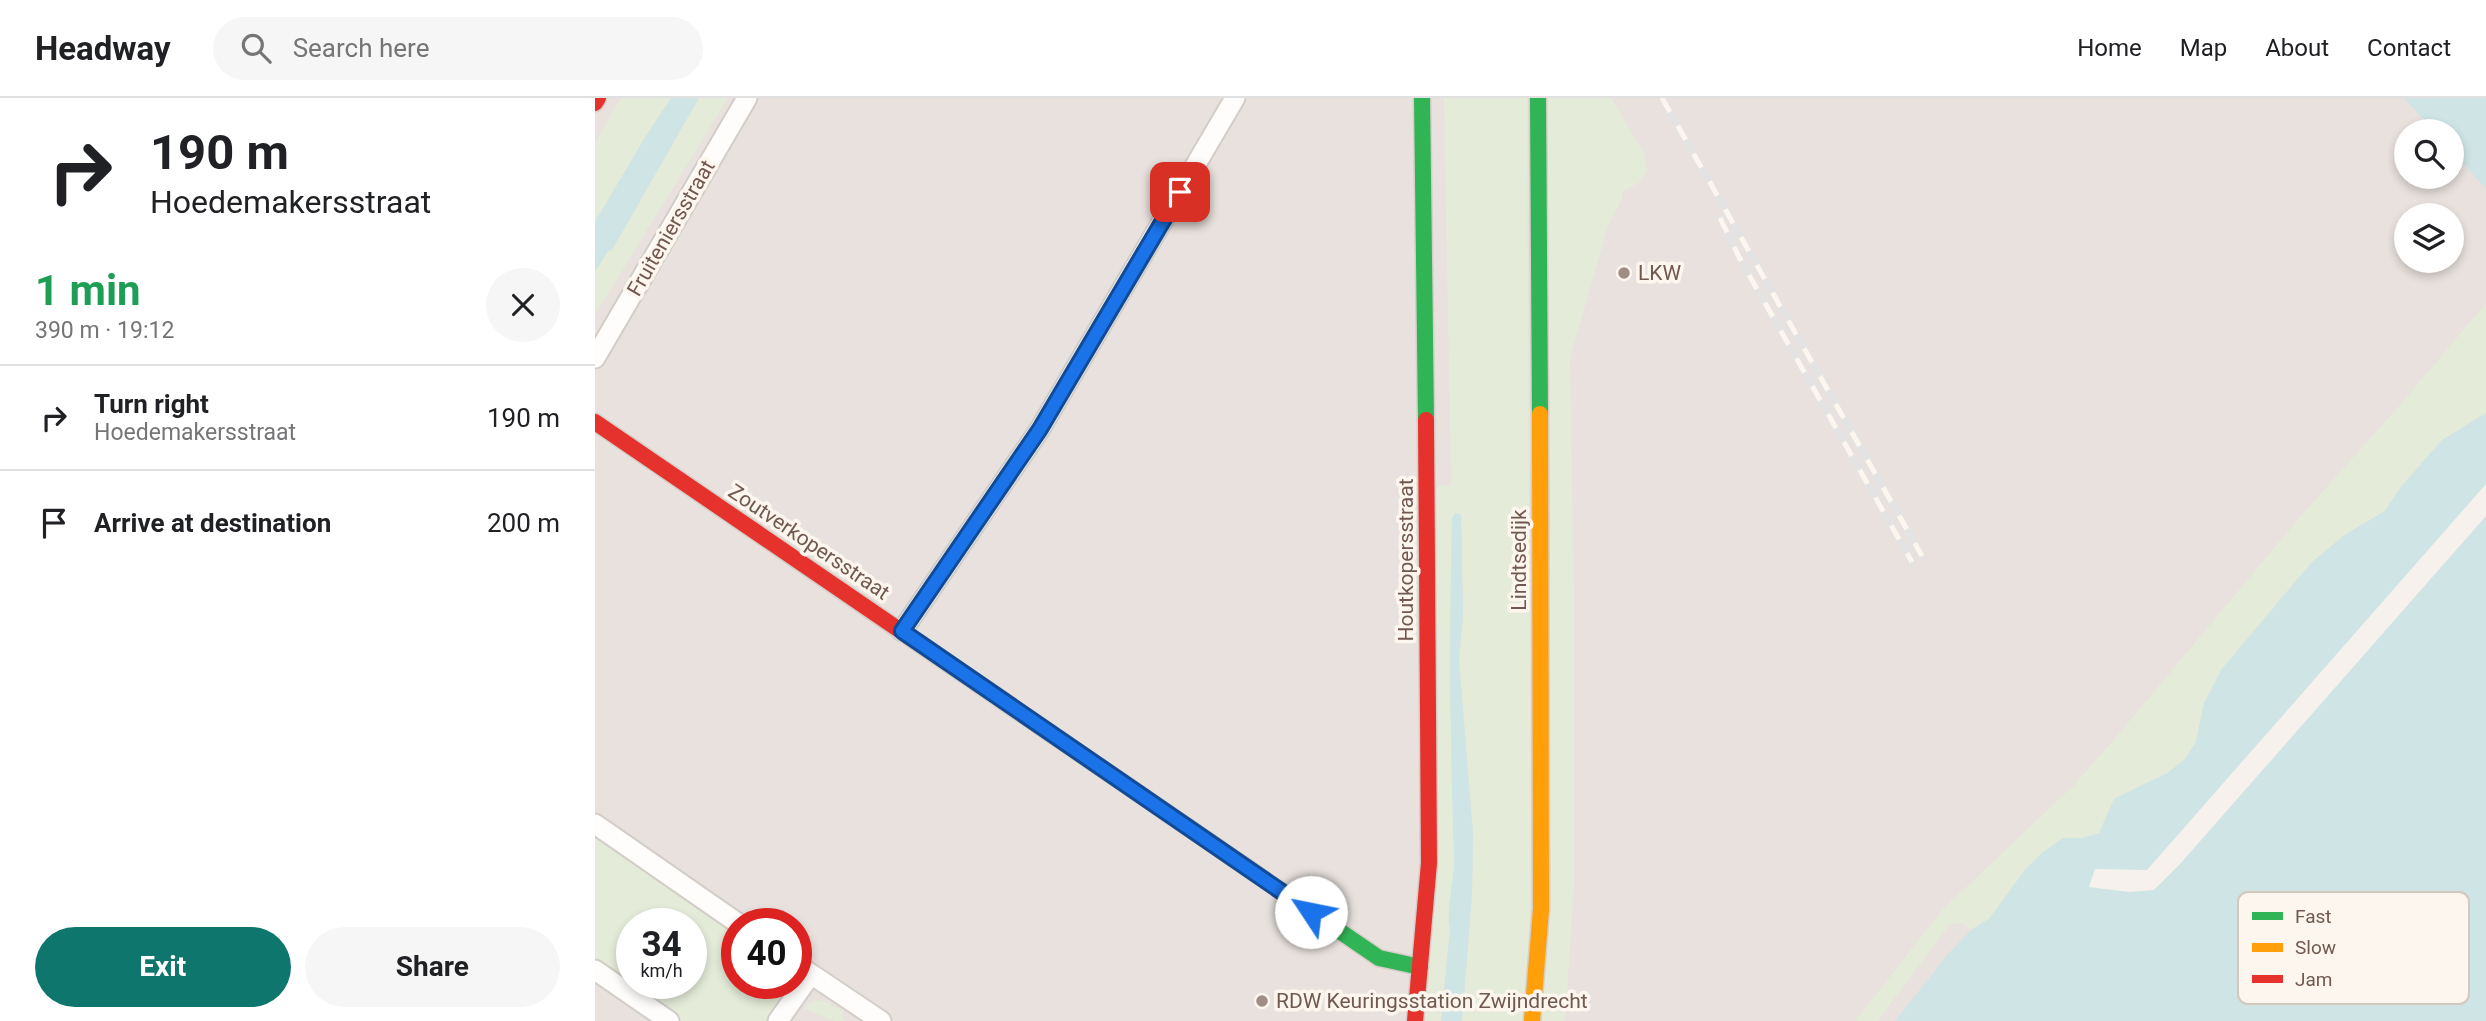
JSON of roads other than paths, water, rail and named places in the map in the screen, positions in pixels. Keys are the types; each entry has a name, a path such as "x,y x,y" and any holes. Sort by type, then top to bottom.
{"street":[{"path":"595,103 598,98"},
{"name":"Fruiteniersstraat","path":"595,358 747,98"},
{"path":"902,631 1040,429 1235,98"},
{"name":"Houtkopersstraat","path":"1415,1021 1429,863 1425,135 1422,98"},
{"name":"Lindtsedijk","path":"1532,1021 1541,909 1542,808 1538,98"},
{"name":"Zoutverkopersstraat","path":"595,422 1379,958 1420,967"},
{"path":"595,824 721,912"},
{"path":"595,970 669,1021"},
{"path":"812,975 881,1021"},
{"path":"778,1021 789,999"}],"railway":[{"path":"1662,98 1922,556"},
{"path":"1720,218 1740,259 1912,562"}],"place":[{"name":"LKW","path":"1624,273"},
{"name":"RDW Keuringsstation Zwijndrecht","path":"1262,1001"}]}
